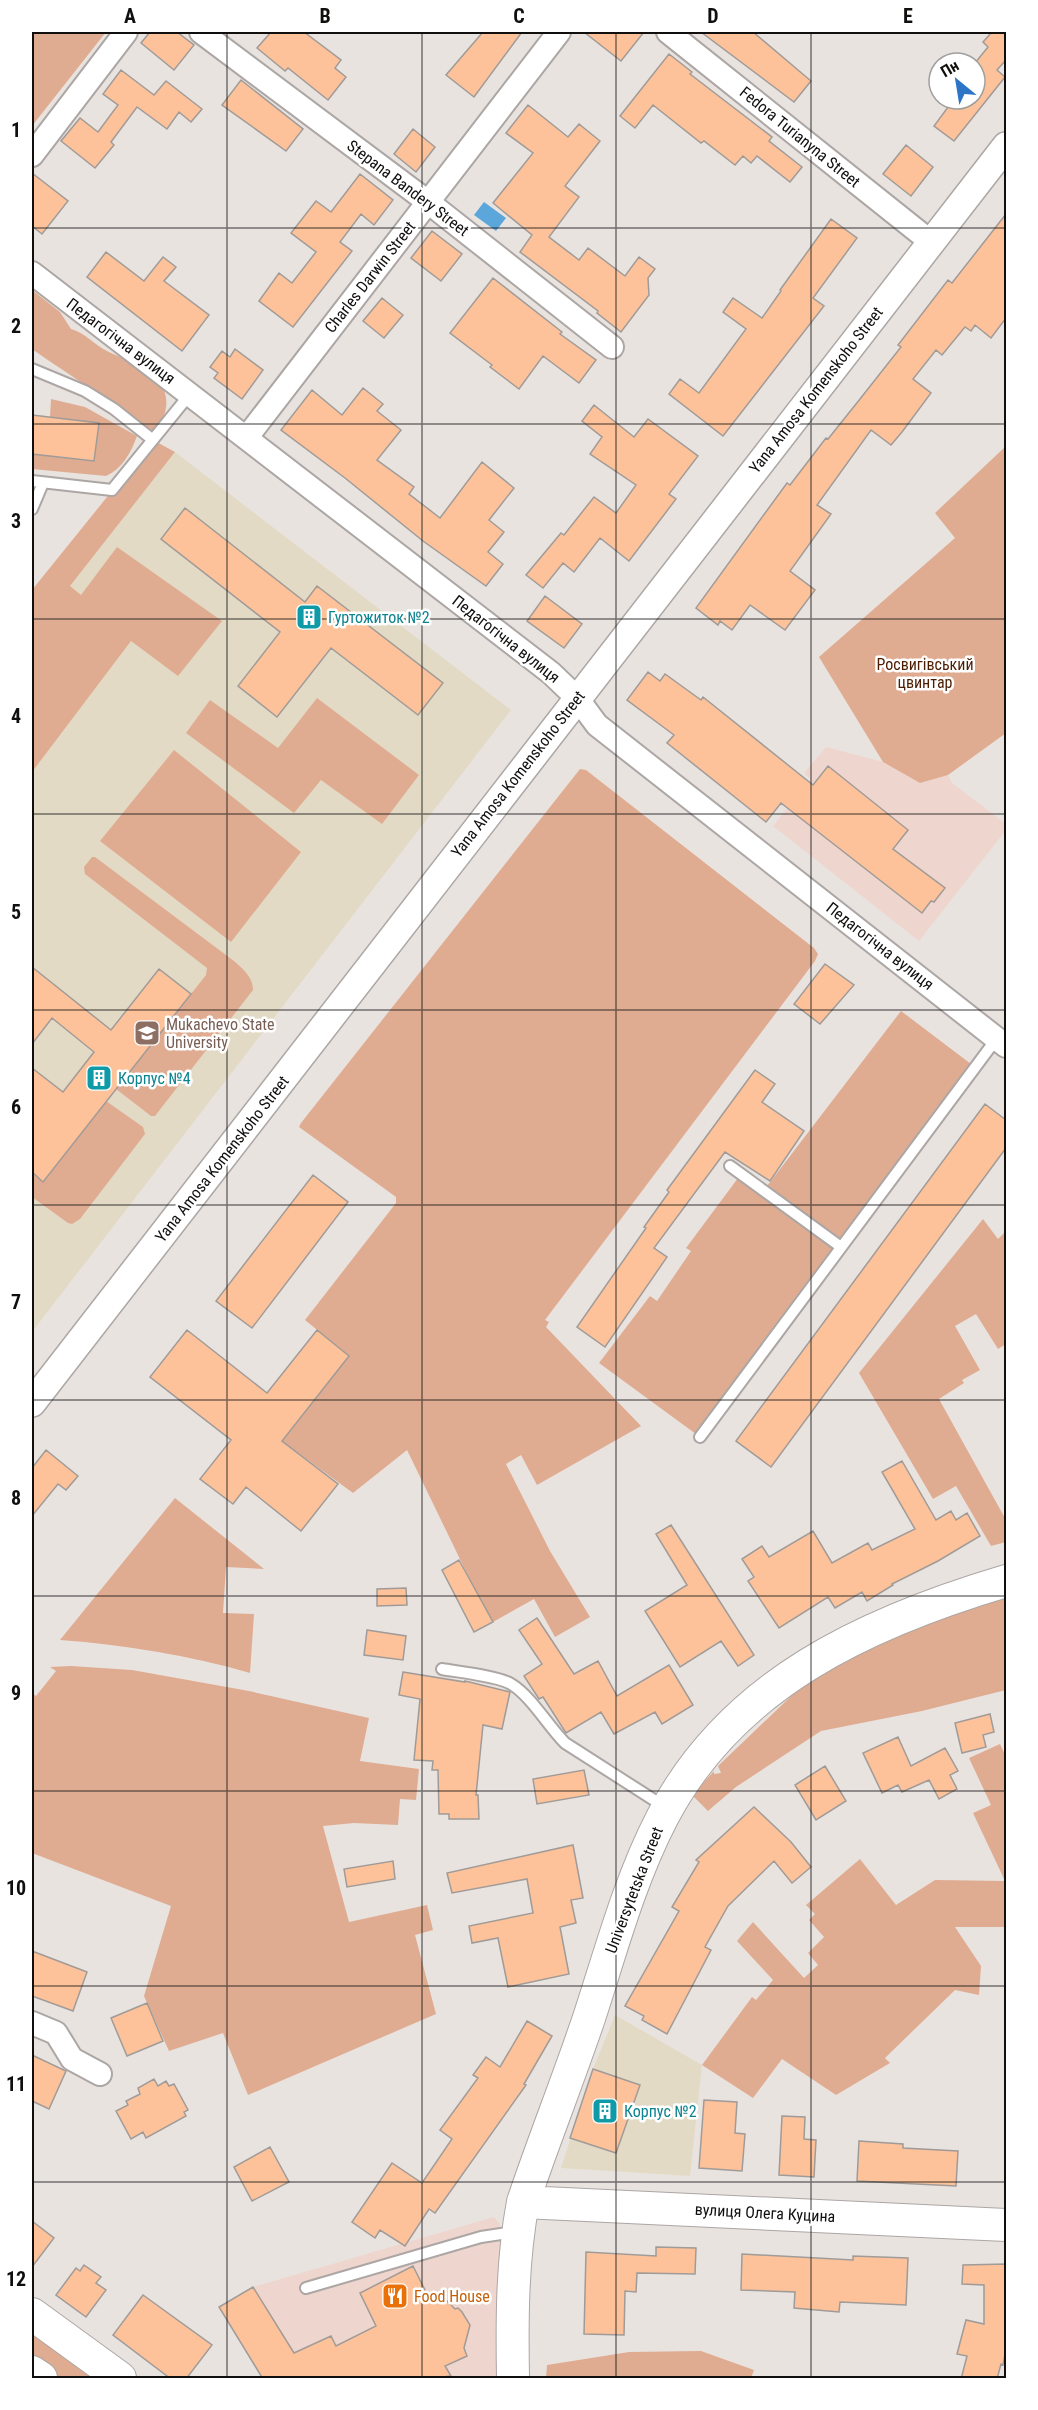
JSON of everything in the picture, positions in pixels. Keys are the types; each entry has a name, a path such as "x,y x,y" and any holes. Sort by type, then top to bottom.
{"main road":[{"name":"Universytetska Street","path":"513,2379 512,2297 520,2217 621,1918 645,1854 685,1779 740,1715 774,1686 803,1667 868,1631 925,1608 1006,1581"},
{"name":"вулиця Олега Куцина","path":"520,2217 1006,2224"},
{"path":"32,2314 120,2379"},
{"path":"32,2372 41,2379"}],"street":[{"path":"32,154 126,32"},
{"name":"Stepana Bandery Street","path":"201,32 428,202 612,347"},
{"name":"Charles Darwin Street","path":"247,438 559,32"},
{"name":"Fedora Turianyna Street","path":"668,32 932,242"},
{"name":"Yana Amosa Komenskoho Street","path":"35,1392 1006,146"},
{"name":"Педагогічна вулиця","path":"32,273 551,673 577,698 597,725 1002,1042"},
{"path":"32,2023 56,2033 72,2059 100,2074"}],"lane":[{"path":"32,369 85,391 114,408 153,440"},
{"path":"32,509 37,482 112,490 190,394"},
{"path":"700,1437 841,1247 1002,1042"},
{"path":"730,1166 841,1247"},
{"path":"442,1669 509,1683 522,1692 565,1743 668,1808"},
{"path":"306,2288 481,2237 520,2217"}],"shaded area":[{"name":"Mukachevo State University","path":"175,452 511,710 32,1332 32,634"},
{"path":"826,747 883,762 920,783 948,775 952,783 1006,824 1006,830 919,941 773,826 811,779 804,773"},
{"path":"615,2015 702,2065 690,2176 561,2168 593,2069"},
{"path":"494,2217 499,2223 503,2238 500,2378 263,2378 219,2307 253,2287"}],"green space":[{"path":"35,32 106,32 32,126 32,36"},
{"path":"32,290 60,312 71,329 107,351 145,369 157,378 165,394 166,410 159,425 152,432 32,349"},
{"path":"51,399 85,407 137,436 121,465 106,476 32,469 32,451 94,461 99,423 50,417"},
{"path":"153,440 175,452 70,586 81,595 117,547 222,621 178,676 131,641 32,772 32,590"},
{"name":"Росвигівський цвинтар","path":"1006,446 1006,733 948,775 920,783 883,762 819,657 955,538 935,513"},
{"path":"317,698 419,775 382,824 321,780 294,813 186,733 210,700 278,748"},
{"path":"174,750 301,852 231,942 100,841"},
{"path":"580,769 586,770 814,948 818,954 545,1320 549,1322 546,1327 641,1426 537,1485 521,1455 506,1464 550,1551 590,1617 555,1637 534,1599 493,1622 407,1450 353,1493 282,1441 349,1356 305,1320 396,1203 396,1197 299,1127"},
{"path":"92,857 234,961 247,974 253,985 253,990 155,1116 151,1116 116,1089 206,975 207,968 85,874 84,867"},
{"path":"901,1011 975,1067 700,1437 599,1363 650,1296 657,1301 691,1251 686,1248 741,1174 764,1190"},
{"path":"106,1101 143,1127 145,1134 80,1219 72,1224 68,1223 32,1197 32,1172 43,1181"},
{"path":"983,1219 998,1239 1006,1231 1006,1344 998,1349 976,1314 955,1326 980,1370 962,1380 964,1383 939,1399 1006,1520 1006,1542 991,1546 956,1486 933,1499 859,1373"},
{"path":"175,1498 264,1569 226,1567 223,1613 254,1614 250,1673 156,1652 60,1640"},
{"path":"1006,1593 1006,1690 922,1711 821,1731 736,1787 708,1811 692,1795 714,1771 714,1774 721,1773 718,1766 833,1656"},
{"path":"50,1667 132,1670 249,1691 369,1718 360,1761 419,1769 416,1800 400,1799 398,1825 354,1823 323,1826 349,1922 427,1905 433,1930 415,1935 436,2014 248,2095 223,2033 169,2051 144,1996 171,1906 32,1853 32,1693 36,1696 56,1671"},
{"path":"1000,1744 1006,1757 1006,1927 955,1927 981,1966 979,1995 955,1990 885,2058 890,2063 836,2095 782,2059 753,2098 702,2065 752,1997 756,2000 773,1980 737,1941 753,1922 804,1978 818,1965 808,1953 824,1937 809,1920 815,1914 806,1905 860,1859 896,1905 935,1880 1005,1881 973,1813 991,1805 969,1758"},
{"path":"32,2329 99,2378 60,2378 32,2357"},
{"path":"701,2351 754,2370 751,2378 546,2378 547,2365 629,2352"}],"water":[{"path":"484,202 506,218 496,231 474,215"}],"building":[{"path":"150,32 177,32 194,45 174,70 141,43"},
{"path":"271,32 304,32 341,60 335,68 346,77 328,100 288,68 285,71 257,48"},
{"path":"483,32 522,32 474,97 446,75"},
{"path":"584,32 644,32 621,61"},
{"path":"701,32 753,32 811,81 794,102"},
{"path":"992,32 1006,32 1006,62 997,70 1005,77 987,100 987,51 985,51 988,47 983,42"},
{"path":"669,54 692,72 690,74 772,137 769,141 802,167 790,182 757,156 751,163 743,156 735,165 704,141 701,143 653,105 635,128 620,116"},
{"path":"121,70 154,95 166,81 202,109 191,122 179,112 167,129 137,107 111,142 114,145 95,168 61,141 80,118 98,132 118,105 103,94"},
{"path":"241,80 303,129 286,151 222,105"},
{"path":"528,105 568,137 579,124 600,141 565,186 579,197 549,237 579,260 588,248 625,276 639,257 655,269 648,278 649,295 621,332 597,313 598,311 520,252 532,235 493,203 533,153 506,133"},
{"path":"945,111 978,111 954,141 934,126"},
{"path":"413,129 435,147 416,172 394,154"},
{"path":"906,145 933,167 911,196 883,174"},
{"path":"32,173 68,201 42,234 32,226"},
{"path":"360,174 393,200 374,225 361,214 340,242 352,251 293,327 259,301 279,273 292,283 316,252 291,233 316,201 331,212"},
{"path":"1006,214 1006,318 991,338 975,325 971,331 965,327 942,355 936,350 913,379 931,393 902,432 891,445 871,430 817,505 831,514 790,571 815,590 785,630 750,605 732,630 720,621 718,625 696,608 787,483 790,485 826,438 828,439 901,347 898,345 948,280 952,283"},
{"path":"831,219 857,238 813,298 824,306 723,436 669,394 680,379 699,393 746,329 723,312 733,298 762,318"},
{"path":"432,231 462,254 441,281 411,258"},
{"path":"106,252 144,281 163,257 176,267 164,281 209,315 182,351 87,277"},
{"path":"493,278 562,332 560,334 596,360 579,383 543,356 519,389 450,333"},
{"path":"382,298 403,315 384,338 363,321"},
{"path":"235,349 263,370 242,399 214,378 218,373 210,367 222,351 230,357"},
{"path":"363,388 383,404 377,411 401,430 377,460 414,487 409,494 440,518 482,462 514,488 489,520 504,532 488,552 503,564 486,586 423,541 281,430 312,390 342,415"},
{"path":"594,405 634,437 648,419 698,456 669,494 676,499 629,561 600,538 574,572 563,563 543,588 526,575 561,533 564,535 594,497 616,513 636,485 590,454 602,437 582,421"},
{"path":"32,415 99,423 94,461 32,454"},
{"name":"Гуртожиток №2","path":"185,508 305,602 317,586 443,683 418,715 331,648 277,717 238,686 280,632 161,539"},
{"path":"545,596 582,624 564,648 527,621"},
{"path":"648,672 660,681 665,674 701,700 703,697 813,785 828,766 908,830 893,849 945,888 922,913 781,803 766,822 667,743 674,735 627,700"},
{"path":"825,964 854,985 820,1024 794,1004"},
{"name":"Корпус №4","path":"32,967 111,1030 159,969 191,994 43,1182 32,1172 32,1068 63,1092 94,1052 52,1018 32,1044"},
{"path":"755,1070 775,1084 762,1102 804,1131 770,1181 725,1152 654,1248 667,1257 605,1347 577,1327 646,1228 644,1227 669,1192 667,1190"},
{"path":"985,1104 1006,1120 1006,1148 771,1467 736,1441"},
{"path":"313,1175 348,1202 252,1328 216,1301"},
{"path":"187,1330 267,1393 317,1330 349,1356 282,1441 338,1484 301,1531 246,1487 233,1504 200,1479 231,1440 150,1377"},
{"path":"46,1450 78,1476 66,1490 58,1484 32,1516 32,1468"},
{"path":"902,1461 936,1520 951,1511 956,1520 967,1513 980,1536 938,1561 892,1584 867,1601 862,1592 835,1608 828,1597 779,1628 748,1581 754,1577 742,1559 762,1546 769,1557 813,1531 832,1563 868,1543 872,1550 915,1529 882,1472"},
{"path":"671,1525 754,1655 738,1666 721,1641 680,1667 645,1611 687,1585 656,1534"},
{"path":"459,1560 493,1622 474,1632 442,1570"},
{"path":"406,1588 407,1605 377,1606 377,1589"},
{"path":"537,1618 574,1674 598,1661 617,1696 669,1665 693,1705 662,1724 655,1712 614,1734 601,1712 566,1733 543,1697 539,1699 524,1676 542,1664 519,1630"},
{"path":"367,1630 406,1636 403,1660 364,1655"},
{"path":"403,1672 465,1681 510,1692 502,1729 483,1725 476,1795 478,1795 479,1819 449,1819 449,1814 439,1814 438,1770 432,1770 433,1761 414,1760 420,1699 399,1695"},
{"path":"990,1714 994,1732 983,1735 986,1747 962,1753 955,1723"},
{"path":"898,1737 911,1766 945,1748 958,1771 950,1775 957,1789 939,1799 929,1780 902,1792 898,1785 882,1793 863,1753"},
{"path":"825,1766 846,1801 816,1820 795,1785"},
{"path":"584,1770 589,1795 537,1804 533,1779"},
{"path":"754,1807 791,1842 811,1867 792,1883 774,1861 728,1906 705,1947 711,1950 667,2034 642,2020 644,2016 625,2006 679,1911 672,1907 699,1862 696,1860"},
{"path":"573,1845 583,1898 571,1900 576,1923 560,1927 569,1974 508,1987 498,1938 472,1943 469,1926 533,1913 527,1879 452,1893 447,1873"},
{"path":"393,1861 395,1879 347,1887 344,1869"},
{"path":"32,1951 87,1972 73,2011 32,1996"},
{"path":"147,2003 163,2041 127,2056 111,2018"},
{"path":"527,2021 552,2036 524,2084 526,2085 435,2213 429,2209 405,2246 380,2230 375,2238 352,2222 392,2163 422,2183 452,2139 440,2130 478,2078 473,2075 486,2057 500,2067"},
{"path":"32,2055 66,2071 49,2109 32,2101"},
{"name":"Корпус №2","path":"593,2069 640,2085 616,2153 570,2138"},
{"path":"154,2079 158,2086 166,2081 169,2086 174,2084 188,2110 184,2112 186,2116 146,2138 143,2132 131,2139 116,2111 128,2105 126,2101 140,2094 138,2088"},
{"path":"704,2100 737,2102 735,2133 745,2134 742,2171 699,2168"},
{"path":"782,2116 805,2117 804,2139 816,2140 814,2177 779,2175"},
{"path":"859,2141 903,2144 903,2148 958,2151 956,2186 857,2181"},
{"path":"270,2147 289,2182 252,2201 234,2167"},
{"path":"32,2221 54,2238 32,2267"},
{"path":"656,2247 696,2248 695,2274 637,2273 636,2292 625,2291 624,2335 584,2334 586,2252 656,2256"},
{"path":"742,2254 853,2260 853,2256 908,2258 906,2305 840,2302 839,2312 794,2308 795,2292 741,2290"},
{"path":"1006,2264 1006,2349 1003,2365 1001,2364 997,2379 961,2379 967,2356 957,2354 966,2320 984,2324 984,2285 962,2284 963,2265"},
{"path":"84,2265 101,2277 96,2283 106,2290 86,2317 56,2295 76,2268 80,2271"},
{"path":"413,2266 430,2300 445,2299 455,2309 458,2308 462,2312 470,2325 464,2348 467,2356 445,2366 451,2376 424,2379 263,2379 219,2307 253,2287 294,2353 331,2336 336,2346 376,2326 360,2293"},
{"path":"143,2295 212,2345 186,2379 171,2379 113,2335"}],"place":[{"name":"Гуртожиток №2","path":"309,617"},
{"name":"Mukachevo State University","path":"147,1033"},
{"name":"Корпус №4","path":"99,1078"},
{"name":"Корпус №2","path":"605,2111"},
{"name":"Food House","path":"395,2296"}]}
